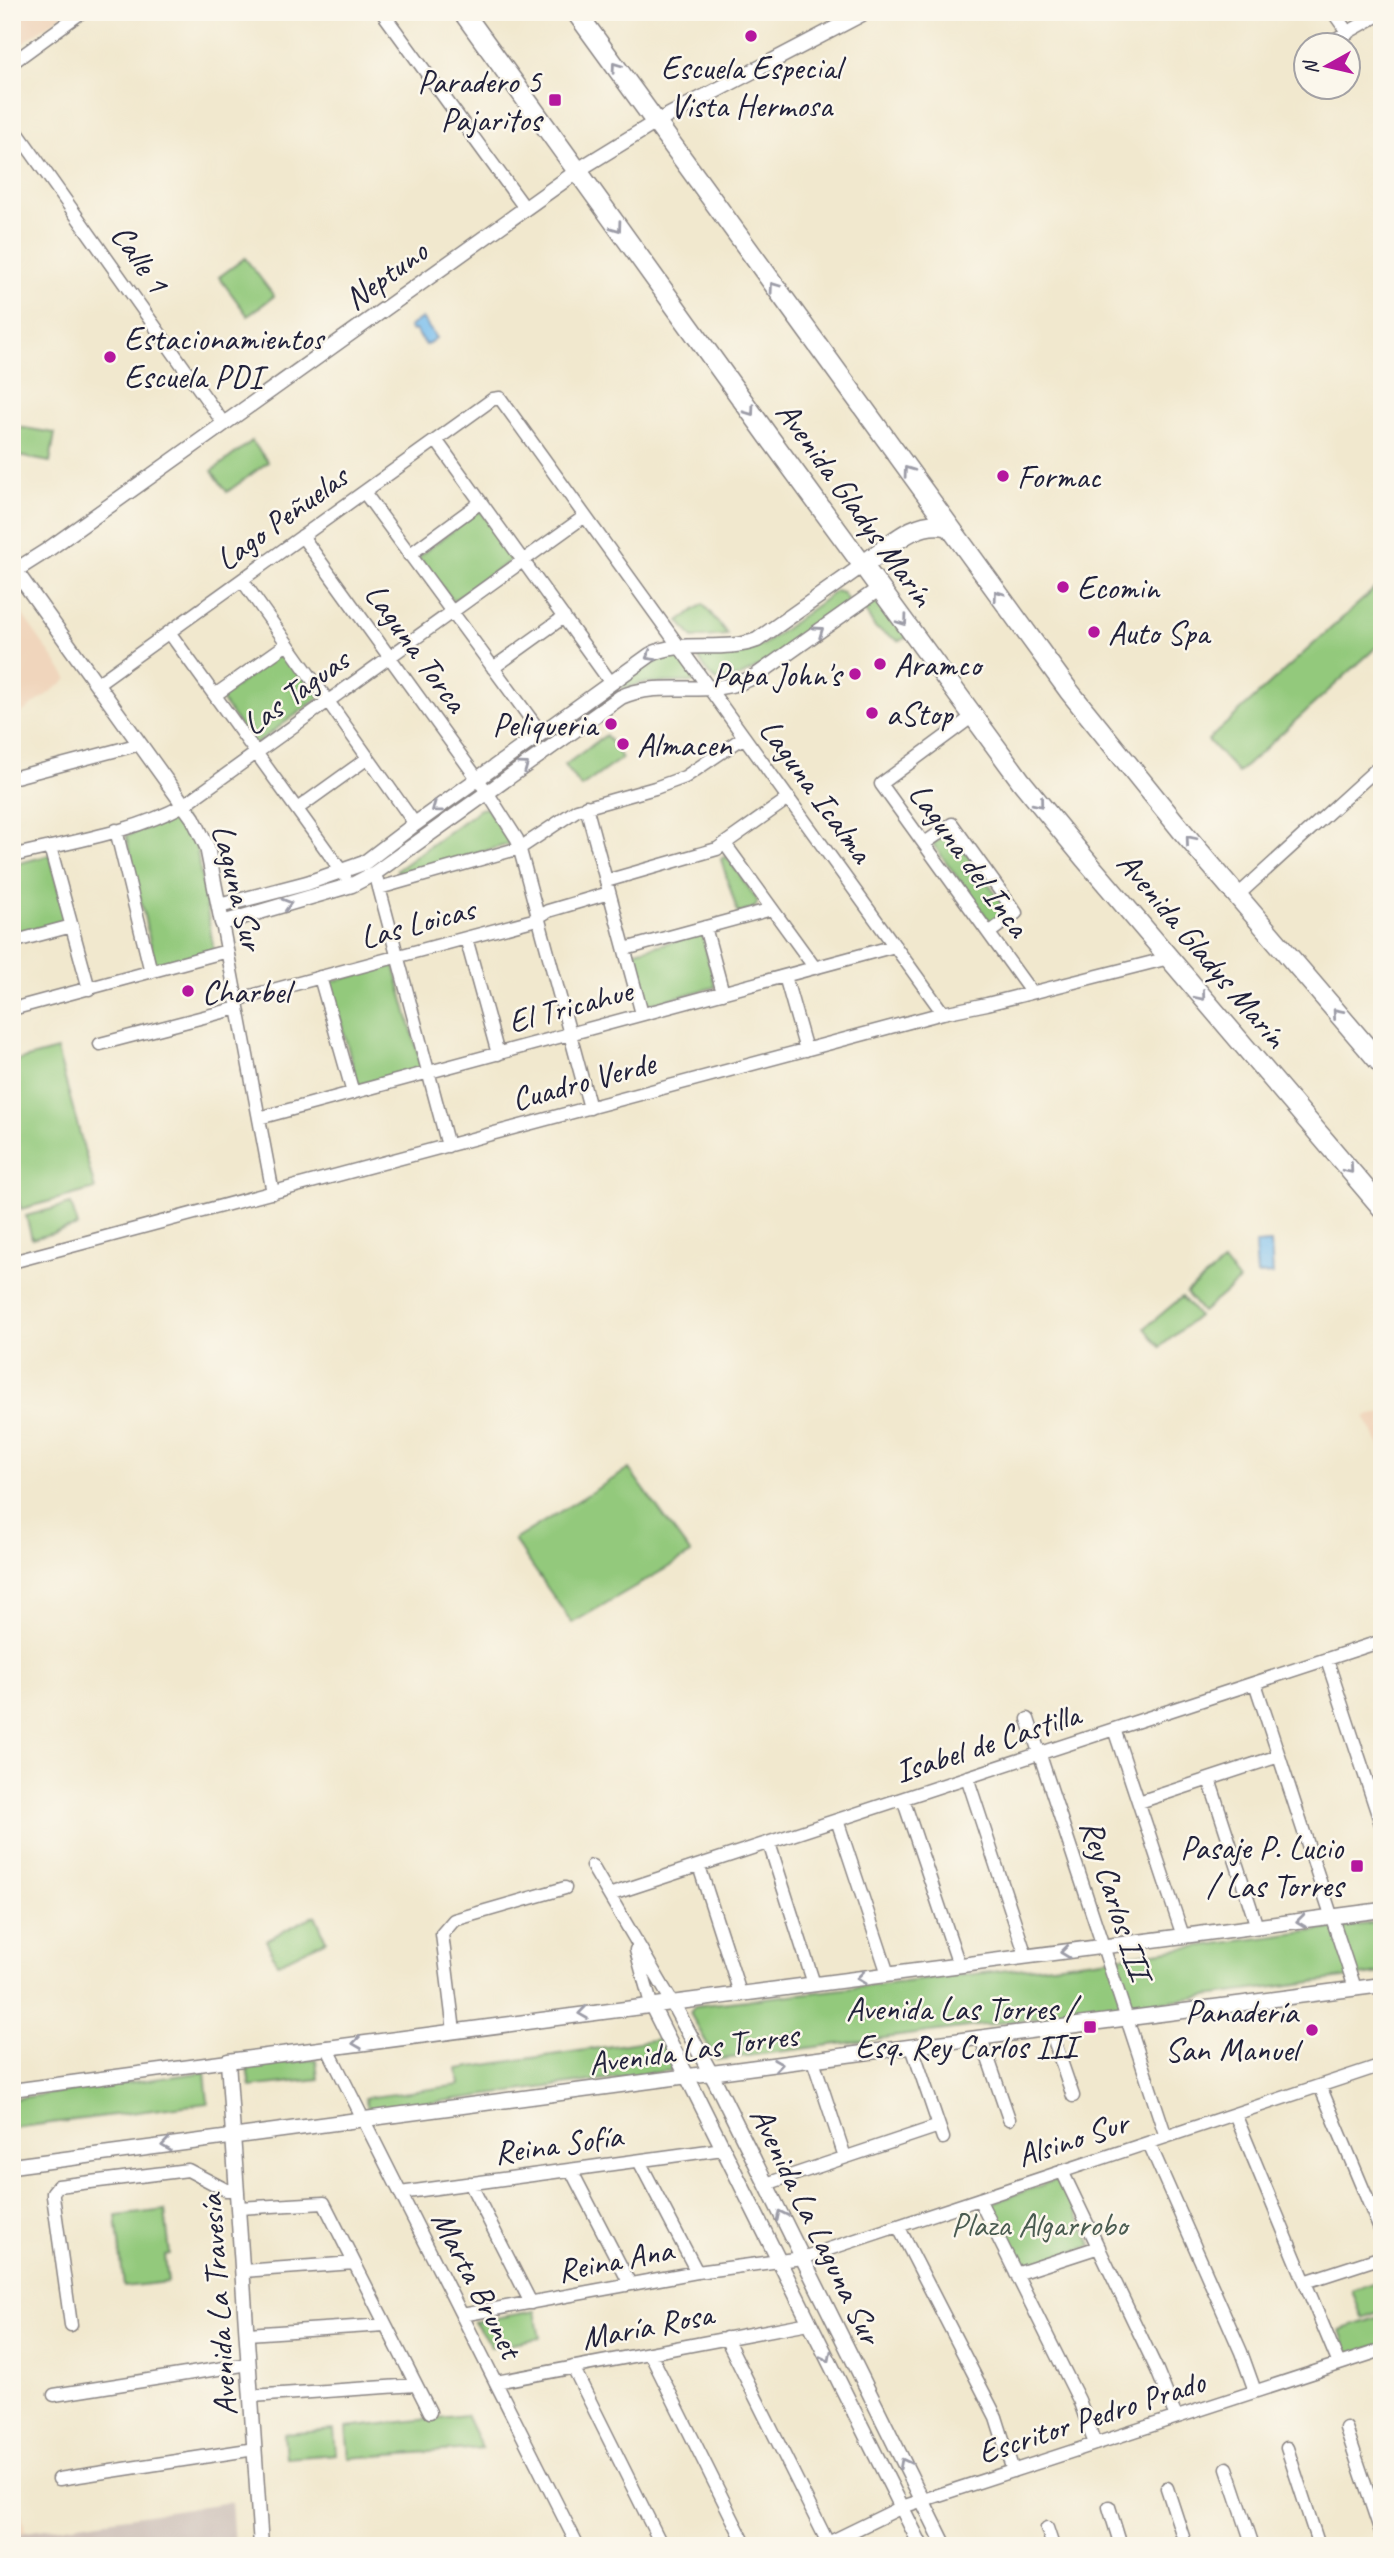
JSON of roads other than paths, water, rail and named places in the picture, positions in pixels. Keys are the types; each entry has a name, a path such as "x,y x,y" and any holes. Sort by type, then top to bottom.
{"main road":[{"name":"Avenida Gladys Marín","path":"463,12 973,716 1046,812 1382,1208"},
{"name":"Avenida Gladys Marín","path":"576,12 948,526 1108,741 1382,1065"},
{"path":"863,565 921,526 934,523 948,526"}],"street":[{"path":"12,62 82,12"},
{"path":"382,12 525,208"},
{"name":"Neptuno","path":"13,570 46,551 577,172 656,122 866,12"},
{"path":"1334,12 1347,32"},
{"path":"1350,32 1382,13"},
{"name":"Calle 1","path":"12,125 224,424"},
{"name":"Lago Peñuelas","path":"97,684 497,397"},
{"name":"Laguna Icalma","path":"497,397 943,1013"},
{"path":"436,440 611,683"},
{"path":"363,492 541,733"},
{"path":"409,555 481,502"},
{"name":"Las Taguas","path":"12,856 116,831 163,816 184,805 585,516"},
{"name":"Laguna Torca","path":"302,536 488,792 512,831 520,848 590,1108"},
{"path":"219,906 343,872 378,854 477,778 655,652 680,648 737,646 758,640 863,565"},
{"name":"Laguna Sur","path":"13,570 184,805 198,826 207,847 272,1193"},
{"path":"242,580 415,824"},
{"path":"222,923 352,885 375,873 626,695 646,690 733,685 750,679 880,588"},
{"path":"493,668 564,617"},
{"path":"169,632 352,885"},
{"path":"215,695 287,644"},
{"name":"Laguna del Inca","path":"973,716 881,785 1031,992"},
{"path":"379,888 520,848 569,814 586,806 677,781 744,737"},
{"path":"12,778 140,744"},
{"path":"297,809 368,758"},
{"path":"1237,896 1382,764"},
{"name":"Las Loicas","path":"100,1044 320,977 538,916 608,887 710,852 789,798"},
{"path":"586,806 642,1014"},
{"path":"925,843 952,824 1016,913 989,933"},
{"path":"116,831 151,972"},
{"path":"725,844 814,968"},
{"path":"51,847 89,989"},
{"path":"375,873 448,1146"},
{"path":"625,949 772,909"},
{"path":"12,942 72,926"},
{"path":"705,928 723,993"},
{"path":"466,938 498,1054"},
{"name":"El Tricahue","path":"259,1118 895,946"},
{"path":"12,1009 227,951"},
{"name":"Cuadro Verde","path":"12,1262 943,1013 1169,958"},
{"path":"785,976 806,1050"},
{"path":"320,977 353,1093"},
{"name":"Isabel de Castilla","path":"609,1895 1382,1642"},
{"path":"1327,1660 1379,1808 1382,1827"},
{"path":"1255,1683 1355,1988"},
{"name":"Rey Carlos III","path":"1028,1719 1166,2137"},
{"path":"1114,1730 1183,1936"},
{"path":"1139,1802 1279,1756"},
{"path":"967,1777 1026,1956"},
{"path":"1209,1779 1258,1927"},
{"path":"903,1799 959,1965"},
{"path":"837,1820 888,1974"},
{"path":"769,1843 814,1984"},
{"name":"Avenida La Laguna Sur","path":"592,1866 711,2074 945,2546"},
{"path":"699,1866 740,1993"},
{"path":"454,2031 442,1934 446,1926 454,1920 565,1888"},
{"name":"Avenida Las Torres","path":"12,2090 1382,1910"},
{"name":"Avenida La Laguna Sur","path":"631,1932 651,2004 921,2546"},
{"name":"Avenida Las Torres","path":"12,2166 1382,1985"},
{"path":"1050,2029 1073,2096"},
{"path":"981,2038 1009,2119"},
{"name":"Marta Brunet","path":"327,2047 579,2546"},
{"path":"765,2184 845,2157 941,2132 912,2047"},
{"path":"813,2060 845,2157"},
{"name":"Avenida La Travesía","path":"228,2061 261,2546"},
{"name":"Alsino Sur","path":"779,2262 802,2258 1382,2065"},
{"path":"1320,2086 1382,2234"},
{"path":"1235,2114 1339,2364"},
{"path":"1149,2143 1241,2352 1255,2391"},
{"name":"Reina Sofía","path":"400,2193 723,2149"},
{"path":"639,2161 697,2272"},
{"path":"71,2325 53,2196 58,2186 188,2170 226,2190 237,2190"},
{"path":"571,2170 630,2284"},
{"path":"1062,2171 1160,2377 1176,2417"},
{"path":"470,2183 530,2303"},
{"path":"979,2199 1079,2400 1095,2444"},
{"path":"239,2208 324,2203 430,2412"},
{"path":"898,2226 996,2417 1013,2471"},
{"path":"1016,2274 1099,2247"},
{"path":"1305,2283 1382,2257"},
{"name":"Reina Ana","path":"462,2315 697,2272 779,2262"},
{"path":"243,2271 354,2263"},
{"name":"María Rosa","path":"496,2382 809,2323"},
{"path":"247,2334 386,2325"},
{"path":"726,2338 825,2544"},
{"name":"Escritor Pedro Prado","path":"825,2544 902,2507 1382,2350"},
{"path":"650,2353 746,2546"},
{"path":"54,2395 249,2364"},
{"path":"573,2367 663,2546"},
{"path":"251,2396 416,2385"},
{"path":"1346,2428 1382,2535"},
{"path":"1287,2448 1319,2546"},
{"path":"59,2479 254,2449"},
{"path":"1227,2468 1253,2546"},
{"path":"1167,2488 1186,2546"},
{"path":"1109,2507 1121,2546"},
{"path":"1047,2528 1053,2546"}],"water":[{"path":"422,318 436,338 426,345 415,330 412,331 409,327"},
{"path":"1271,1243 1273,1274 1257,1275 1255,1244"}],"place":[{"name":"Escuela Especial Vista Hermosa","path":"751,36"},
{"name":"Paradero 5 Pajaritos","path":"555,100"},
{"name":"Estacionamientos Escuela PDI","path":"110,357"},
{"name":"Formac","path":"1003,476"},
{"name":"Ecomin","path":"1063,587"},
{"name":"Auto Spa","path":"1094,632"},
{"name":"Aramco","path":"880,664"},
{"name":"Papa John's","path":"855,674"},
{"name":"aStop","path":"872,713"},
{"name":"Peliqueria","path":"611,724"},
{"name":"Almacen","path":"623,744"},
{"name":"Charbel","path":"188,991"},
{"name":"Pasaje P. Lucio / Las Torres","path":"1357,1866"},
{"name":"Avenida Las Torres / Esq. Rey Carlos III","path":"1090,2027"},
{"name":"Panadería San Manuel","path":"1312,2030"}],"park label":[{"name":"Plaza Algarrobo","path":"1039,2224"}]}
